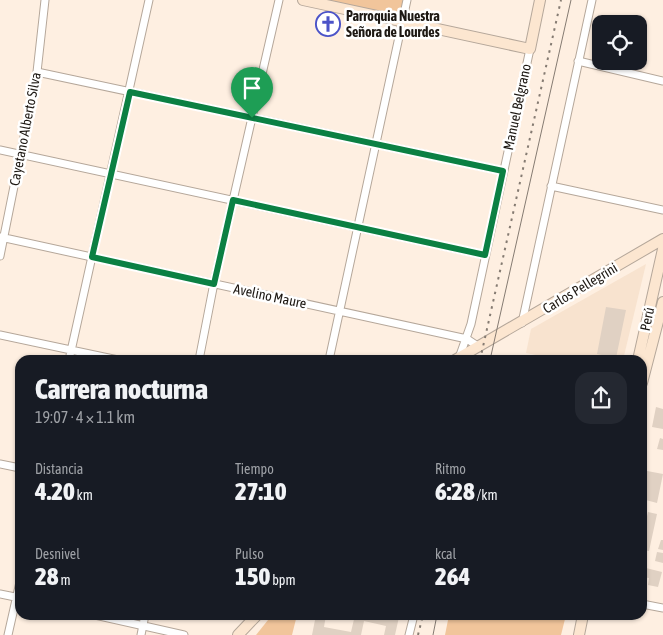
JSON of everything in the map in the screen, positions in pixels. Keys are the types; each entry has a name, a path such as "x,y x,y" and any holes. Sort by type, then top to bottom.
{"street":[{"name":"Cayetano Alberto Silva","path":"0,256 2,238 37,72 45,0"},
{"path":"70,355 130,92 148,0"},
{"path":"200,355 214,284 279,0"},
{"path":"303,0 530,49"},
{"path":"330,355 407,0"},
{"name":"Manuel Belgrano","path":"460,355 467,339 540,0"},
{"path":"522,323 592,0"},
{"path":"578,61 663,80"},
{"path":"37,72 503,171"},
{"path":"0,150 485,255"},
{"path":"551,186 663,210"},
{"name":"Avelino Maure","path":"2,238 467,339 479,347"},
{"name":"Carlos Pellegrini","path":"465,355 663,239"},
{"name":"Perú","path":"639,355 663,249"},
{"name":"Perú","path":"647,364 663,302"},
{"path":"0,334 94,355"},
{"path":"0,464 15,467"},
{"path":"0,594 15,597"},
{"path":"647,605 663,608"},
{"path":"8,635 15,609"},
{"path":"117,620 184,635"},
{"path":"141,635 144,620"},
{"path":"238,635 253,620"},
{"path":"409,635 413,620"},
{"path":"578,635 582,620"}],"shaded area":[{"path":"315,0 403,0 399,18"},
{"path":"646,264 624,355 536,355 526,353 531,329"},
{"path":"268,620 296,620 292,635 256,635"},
{"path":"448,620 565,620 561,635 445,635"}],"building":[{"path":"606,307 626,310 617,355 597,354"},
{"path":"656,407 663,409 663,429 652,427"},
{"path":"660,438 663,439 663,450 657,449"},
{"path":"647,471 663,474 657,503 647,500"},
{"path":"648,512 657,514 649,551 647,551"},
{"path":"661,540 663,540 663,550 658,549"},
{"path":"657,552 663,553 663,563 655,561"},
{"path":"647,568 662,572 658,587 648,585 649,578 647,578"},
{"path":"315,620 325,620 324,627 351,632 354,620 398,620 395,635 384,635 386,626 364,621 361,635 312,635"}],"tram line":[{"path":"491,355 571,0"},
{"path":"433,635 436,620"}],"railway":[{"path":"481,355 561,0"},
{"path":"418,635 422,620"}],"place":[{"name":"Parroquia Nuestra Señora de Lourdes","path":"328,24"}],"route":[{"path":"130,92 252,118 503,171 485,255 233,200 214,284 92,257 130,92"}]}
